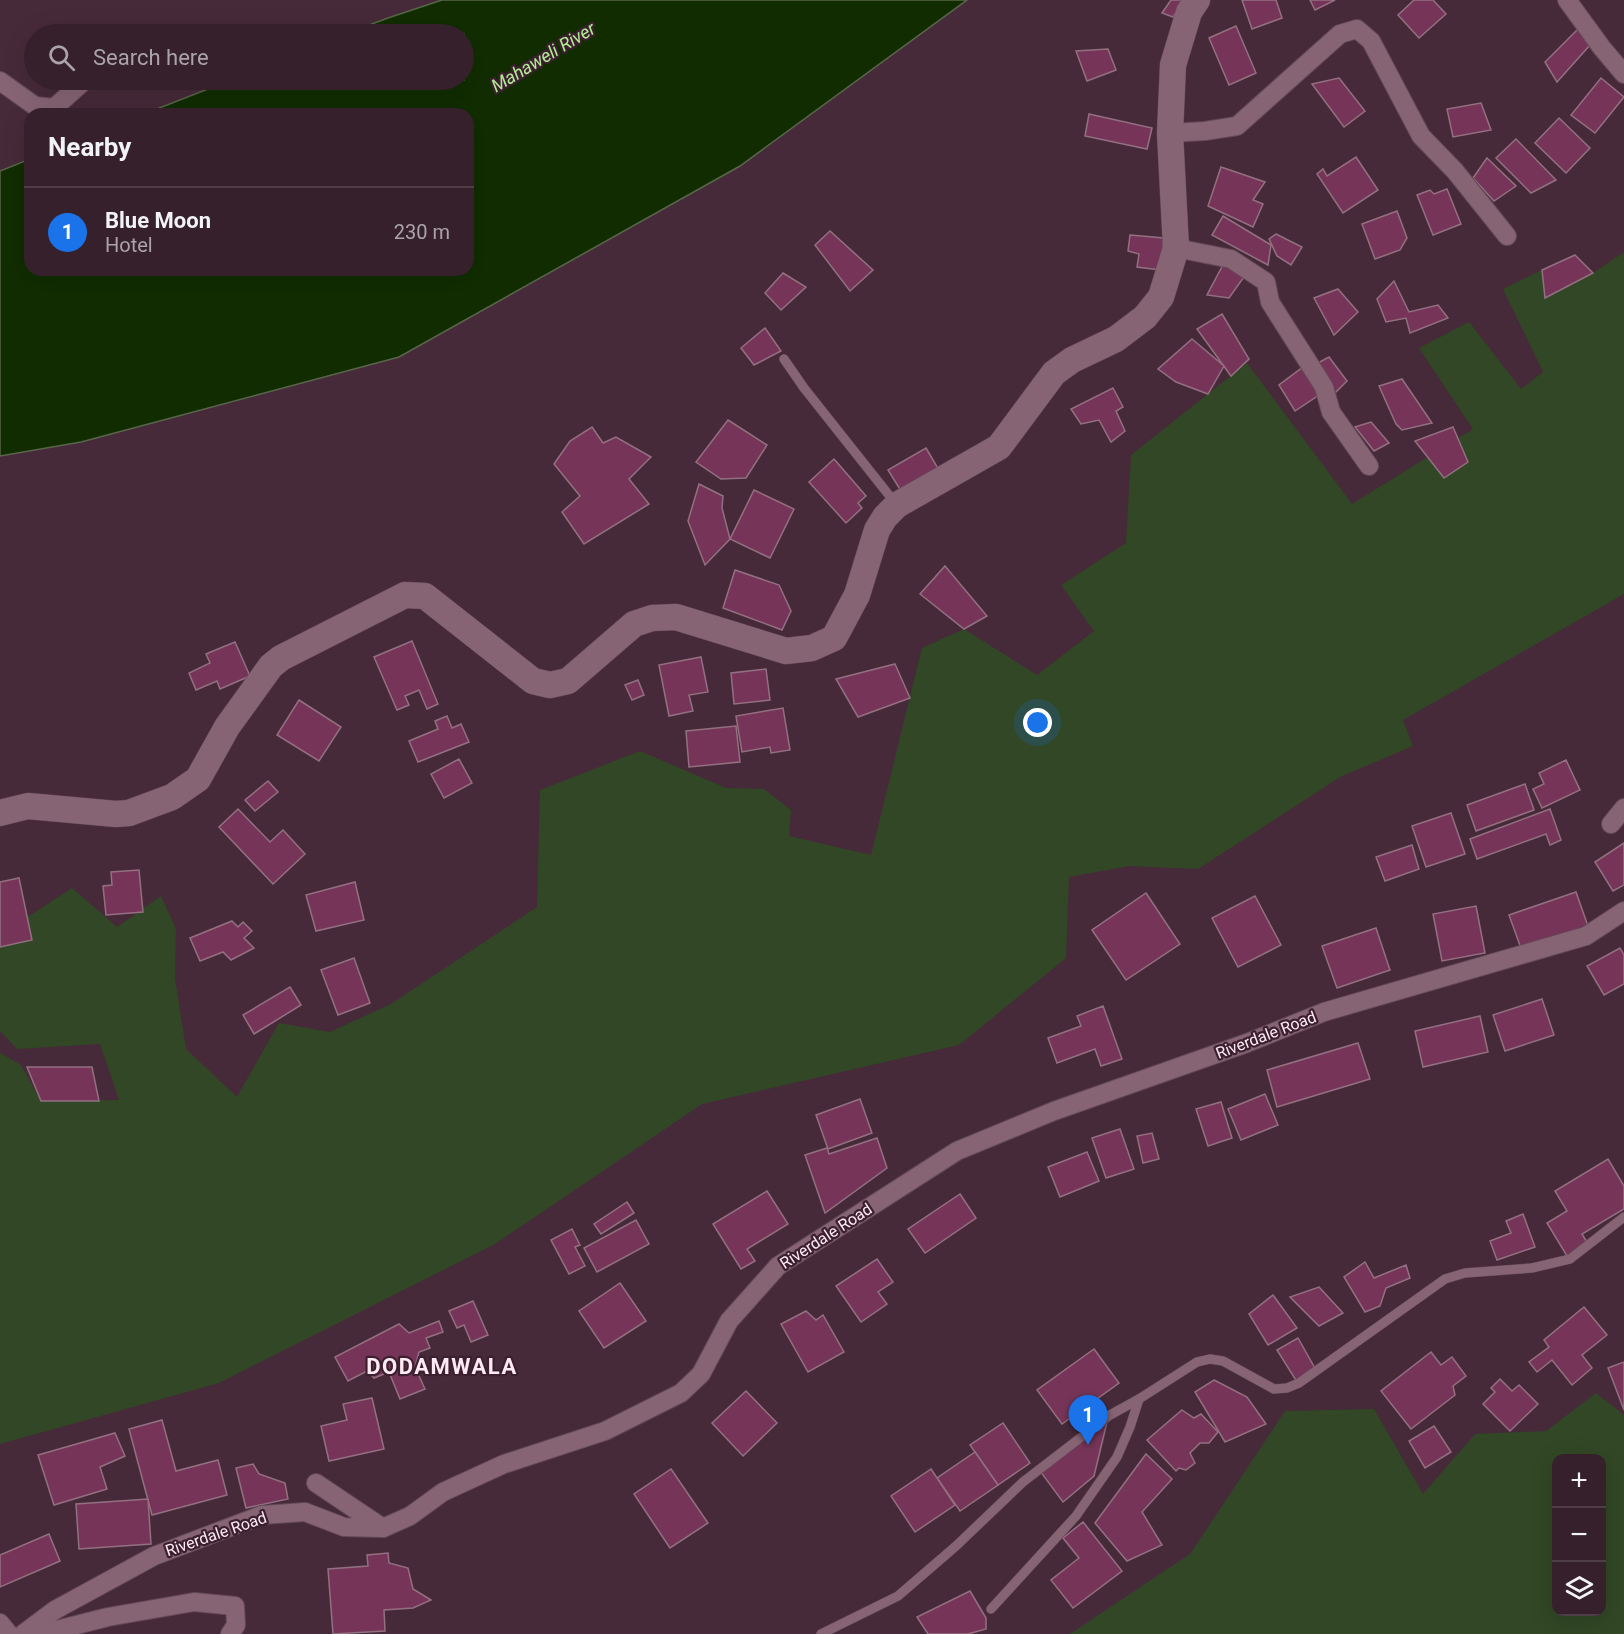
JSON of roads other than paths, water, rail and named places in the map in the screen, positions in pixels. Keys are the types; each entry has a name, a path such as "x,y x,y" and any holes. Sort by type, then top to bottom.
{"street":[{"path":"0,813 28,806 116,814 129,813 172,797 198,779 227,727 271,666 281,658 405,595 425,596 533,681 550,685 568,681 634,624 652,618 676,617 786,651 812,648 834,638 857,595 877,530 885,517 897,505 999,447 1054,373 1072,360 1116,339 1145,317 1161,297 1176,248 1170,133 1173,65 1189,12 1197,0"},
{"path":"1567,0 1624,74"},
{"path":"1170,133 1237,126 1340,34 1357,29 1371,41 1421,136 1455,171 1507,236"},
{"path":"0,81 35,106 54,108 74,90"},
{"path":"1176,248 1231,259 1266,282 1270,302 1324,387 1331,412 1369,466"},
{"path":"1611,824 1624,808"},
{"name":"Riverdale Road","path":"23,1634 56,1610 154,1556 262,1515 305,1512 344,1527 383,1528 410,1516 443,1492 504,1464 605,1431 681,1393 701,1374 729,1321 778,1266 957,1150 1054,1111 1247,1043 1324,1012 1586,936 1624,911"},
{"path":"316,1483 383,1528"},
{"path":"41,1634 108,1617 194,1602 235,1606 236,1625 230,1634"},
{"path":"0,1623 9,1634"}],"lane":[{"path":"784,359 804,388 897,505"},
{"path":"821,1634 898,1596 956,1546 1023,1482 1110,1414 1139,1399 1197,1362 1210,1359 1222,1361 1274,1389 1287,1388 1299,1383 1445,1279 1465,1273 1532,1268 1570,1259 1624,1217"},
{"path":"991,1609 1076,1516 1117,1457 1139,1399"}],"water":[{"name":"Mahaweli River","path":"442,0 967,0 740,166 399,357 81,442 0,456 0,171 24,161 24,276 474,276 474,108 159,108 205,90 474,90 474,24 372,24"}],"place":[{"name":"Blue Moon","path":"1088,1445"}],"district":[{"name":"DODAMWALA","path":"442,1366"}]}
